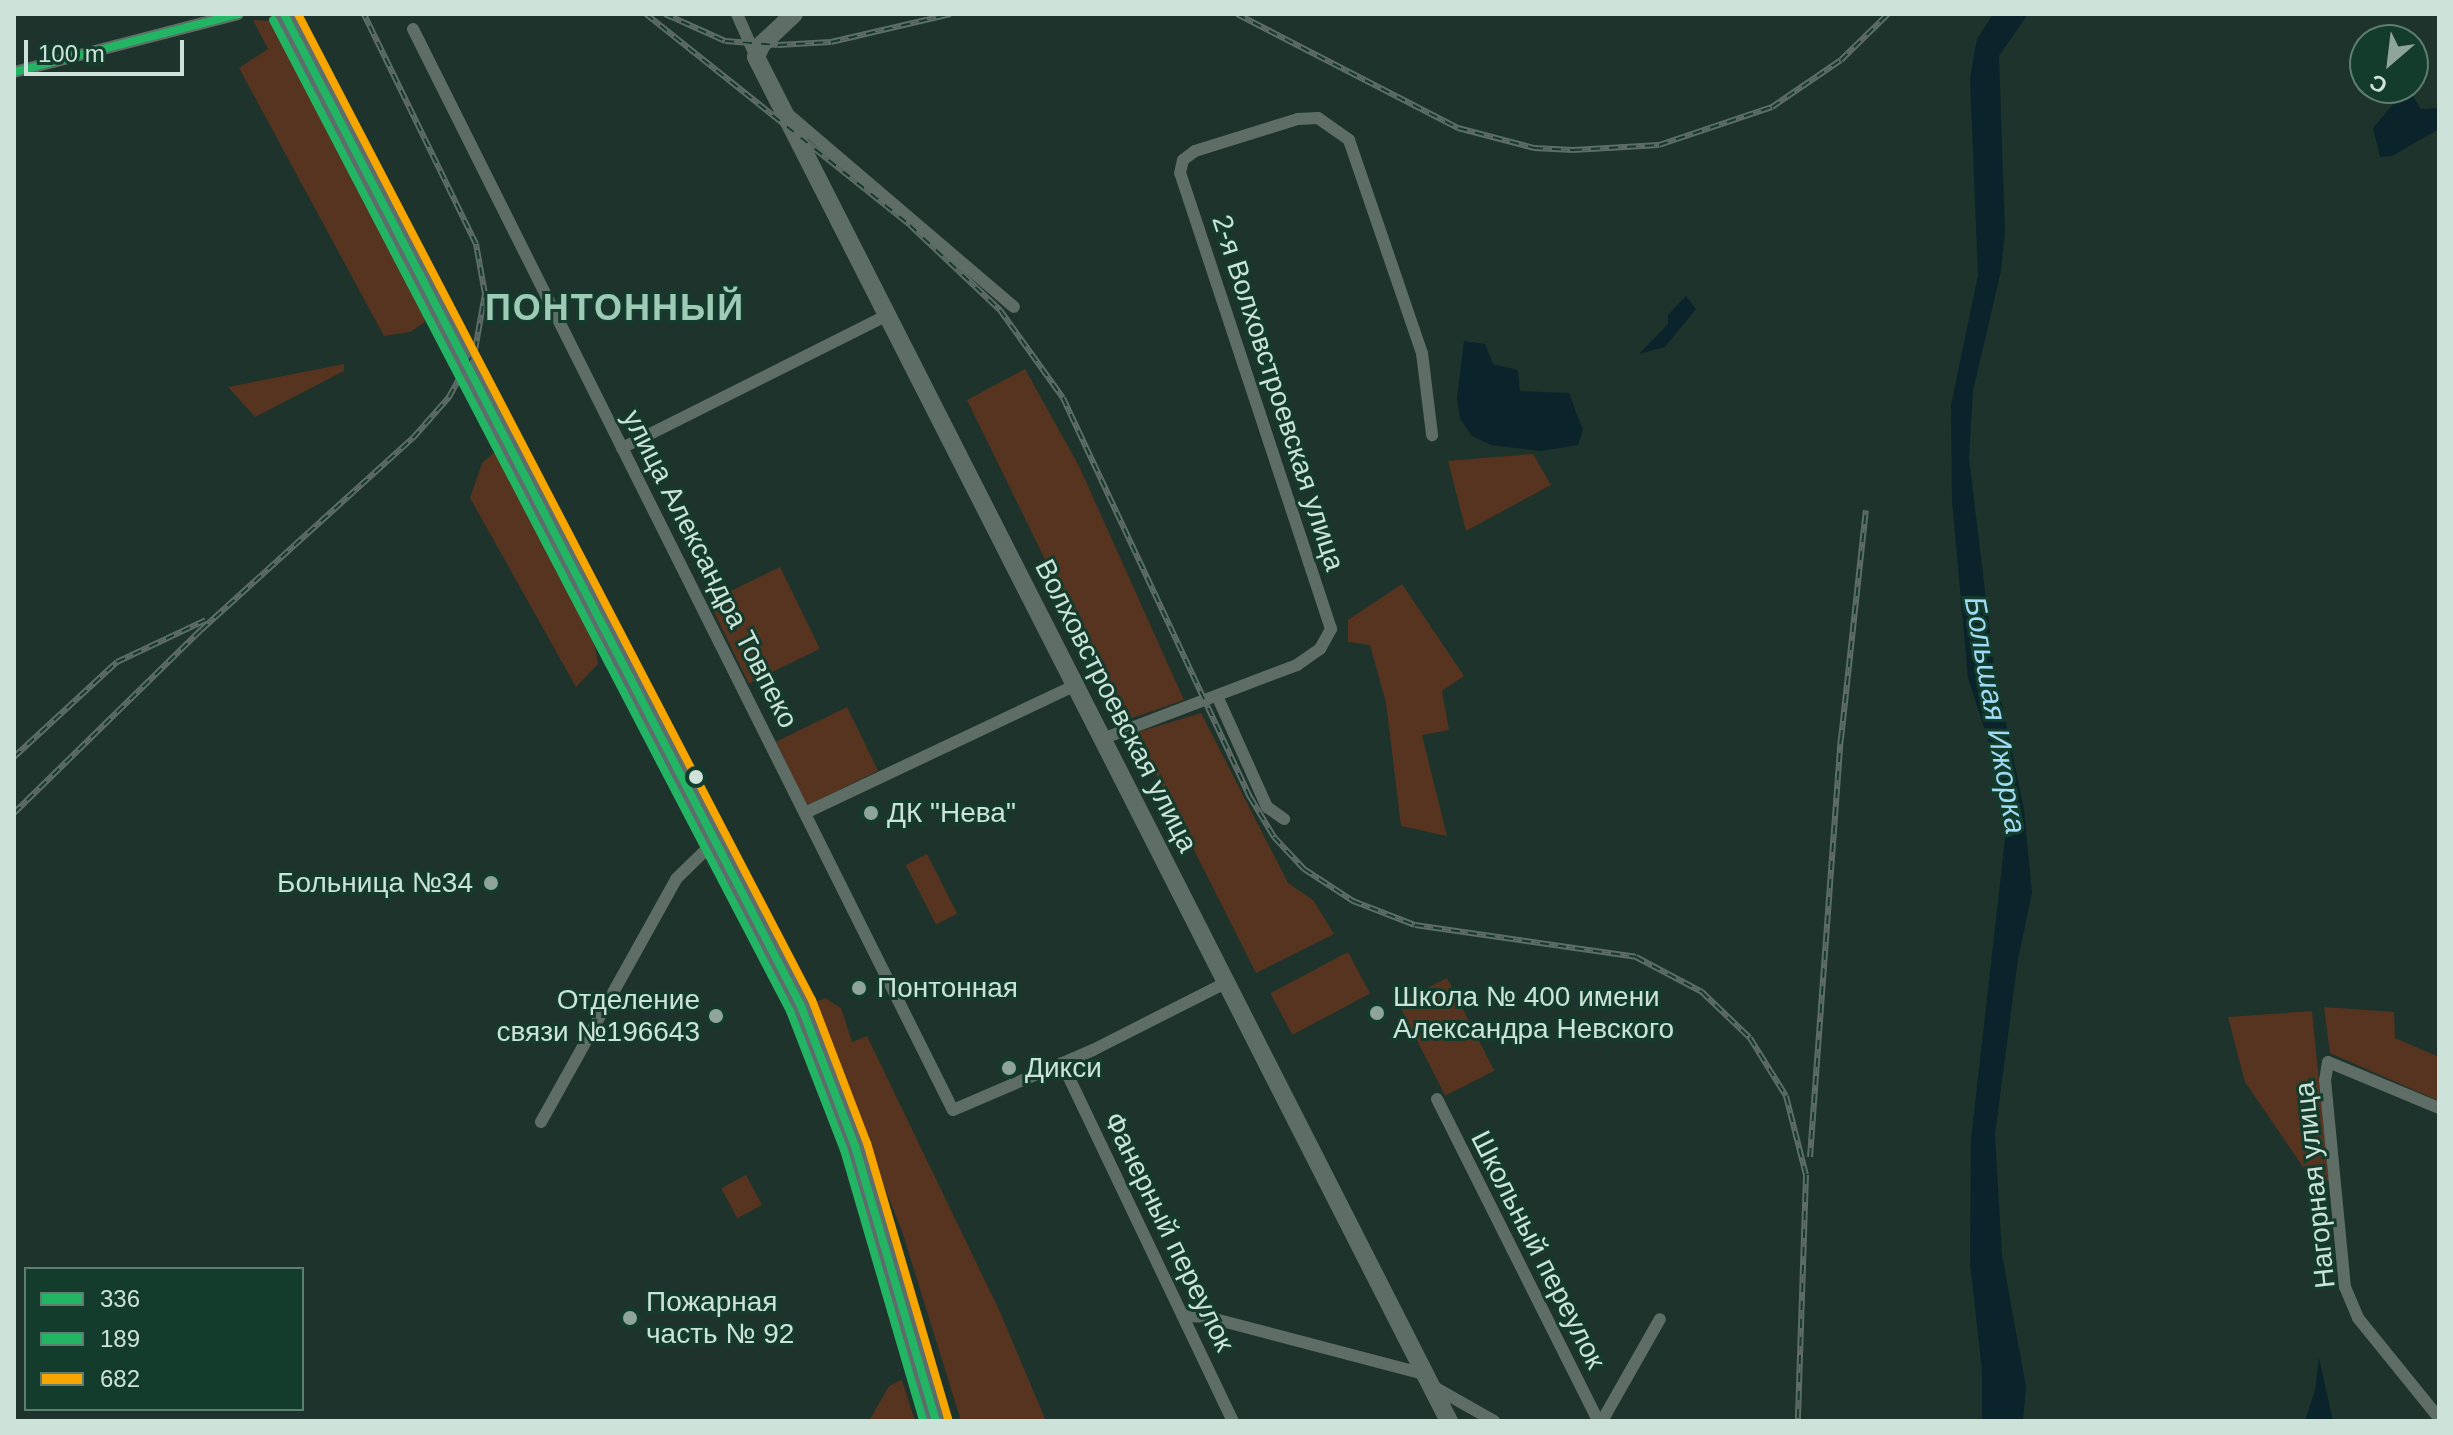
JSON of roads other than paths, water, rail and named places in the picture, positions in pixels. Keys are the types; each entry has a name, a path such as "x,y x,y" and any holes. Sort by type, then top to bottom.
{"main road":[{"path":"284,14 717,839 799,1002 836,1092 936,1421"}],"street":[{"path":"14,72 238,14"},
{"name":"Волховстроевская улица","path":"737,14 886,316 1449,1421"},
{"path":"756,57 762,44 794,14"},
{"name":"улица Александра Товпеко","path":"413,29 953,1110 1062,1063"},
{"path":"782,109 1014,307"},
{"name":"2-я Волховстроевская улица","path":"1218,698 1297,665 1320,649 1331,629 1180,173 1183,160 1195,151 1298,119 1318,118 1349,140 1422,353 1432,435"},
{"path":"622,448 886,316"},
{"path":"805,813 1074,686"},
{"path":"1102,739 1218,698 1267,807 1284,819"},
{"path":"541,1122 676,879 717,839"},
{"path":"1062,1063 1225,983"},
{"name":"Нагорная улица","path":"2439,1108 2328,1062 2325,1080 2345,1287 2358,1318 2439,1418"},
{"name":"Фанерный переулок","path":"1062,1063 1233,1421"},
{"name":"Школьный переулок","path":"1437,1099 1600,1421"},
{"path":"1183,1316 1207,1317 1428,1380 1494,1421"},
{"path":"1600,1421 1660,1319"}],"water":[{"name":"Большая Ижорка","path":"1993,14 2028,14 1999,56 2005,232 2001,271 1973,391 1969,458 1994,666 2024,810 2032,893 2018,959 1995,1134 2002,1255 2026,1387 2023,1421 1982,1421 1982,1370 1970,1263 1971,1139 2006,831 1993,755 1968,678 1952,501 1951,405 1978,275 1970,78 1977,39"},
{"path":"2393,104 2418,104 2421,109 2439,108 2439,129 2392,156 2380,157 2373,128"},
{"path":"1686,296 1696,309 1665,347 1639,354 1668,324 1668,315"},
{"path":"1464,341 1485,344 1493,364 1518,370 1520,391 1569,393 1583,430 1578,445 1541,451 1491,445 1472,436 1460,419 1457,398"},
{"path":"2319,1358 2333,1421 2305,1421 2315,1390"}],"railway":[{"path":"14,813 201,630 413,438 449,397 475,350 485,294 476,244 364,14"},
{"path":"646,14 910,225 1000,310 1063,398 1250,797 1274,837 1304,869 1353,901 1415,925 1636,957 1702,992 1750,1038 1786,1096 1806,1175 1798,1421"},
{"path":"665,14 725,41 778,45 831,42 951,14"},
{"path":"1237,14 1458,128 1534,148 1573,150 1659,145 1772,107 1841,60 1888,14"},
{"path":"1810,1157 1841,739 1866,510"},
{"path":"14,757 117,662 206,620"}],"place":[{"name":"ДК \"Нева\"","path":"871,813"},
{"name":"Больница №34","path":"491,883"},
{"name":"Понтонная","path":"859,988"},
{"name":"Школа № 400 имени Александра Невского","path":"1377,1013"},
{"name":"Отделение связи №196643","path":"716,1016"},
{"name":"Дикси","path":"1009,1068"},
{"name":"Пожарная часть № 92","path":"630,1318"}],"district":[{"name":"ПОНТОННЫЙ","path":"615,308"}]}
